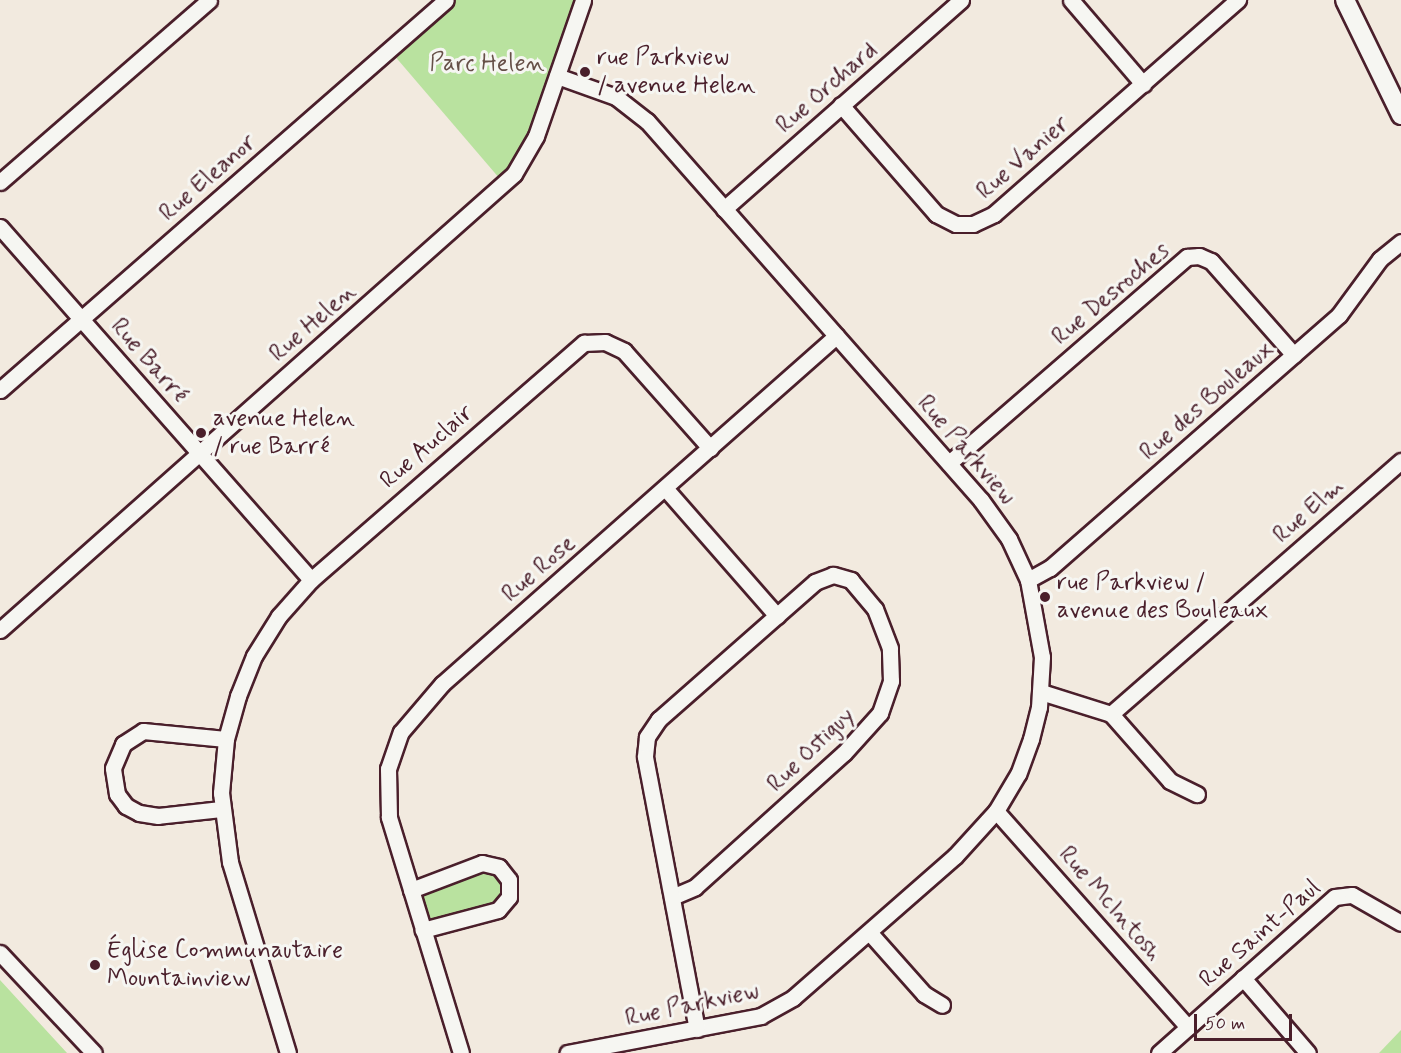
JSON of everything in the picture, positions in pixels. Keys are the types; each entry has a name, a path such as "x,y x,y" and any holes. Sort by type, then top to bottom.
{"street":[{"path":"0,183 209,0"},
{"name":"Rue Eleanor","path":"0,390 447,0"},
{"name":"Rue Helen","path":"0,630 508,180 533,145 583,0"},
{"name":"Rue Orchard","path":"724,209 961,0"},
{"path":"1071,0 1143,84"},
{"name":"Rue Vanier","path":"841,105 936,214 950,223 967,225 994,214 1238,0"},
{"path":"1345,0 1401,115"},
{"name":"Rue Parkview","path":"557,76 609,94 628,105 724,209 949,463 1000,524 1028,580 1040,633 1041,692 1023,762 996,811 955,856 781,1007 760,1016 697,1029 639,1046 567,1053"},
{"name":"Rue Barré","path":"0,227 311,580"},
{"name":"Rue des Bouleaux","path":"1028,580 1050,568 1345,309 1380,259 1401,242"},
{"name":"Rue Desroches","path":"949,463 1187,257 1200,256 1211,261 1294,354"},
{"name":"Rue Rose","path":"461,1053 411,890 386,798 390,759 405,724 442,684 836,336"},
{"name":"Rue Auclair","path":"288,1053 233,873 221,809 226,740 254,656 279,615 311,580 584,343 605,342 624,351 710,448"},
{"name":"Rue Elm","path":"1111,714 1401,461"},
{"path":"665,488 777,616"},
{"name":"Rue Ostiguy","path":"672,897 692,890 870,727 886,698 892,664 886,632 870,602 851,580 837,575 824,577 659,719 647,737 645,757 697,1029"},
{"path":"1041,692 1111,714 1170,781 1197,794"},
{"path":"221,809 158,816 140,813 126,806 117,794 113,768 123,744 143,731 226,740"},
{"name":"Rue McIntosh","path":"996,811 1188,1027"},
{"path":"411,890 482,863 499,867 509,880 509,897 498,910 423,930"},
{"name":"Rue Saint-Paul","path":"1159,1053 1338,895 1352,895 1401,923"},
{"path":"870,932 924,994 942,1005"},
{"path":"0,953 94,1053"},
{"path":"1243,978 1308,1053"}],"green space":[{"name":"Parc Helen","path":"455,0 575,0 530,130 513,164 500,179 393,54"},
{"path":"488,869 507,883 499,903 434,920 427,915 422,898 427,891"},
{"path":"0,980 44,1028 67,1053 0,1053"},
{"path":"1401,1030 1401,1053 1379,1053"}],"place":[{"name":"rue Parkview / avenue Helen","path":"585,72"},
{"name":"avenue Helen / rue Barré","path":"201,433"},
{"name":"rue Parkview / avenue des Bouleaux","path":"1045,597"},
{"name":"Église Communautaire Mountainview","path":"95,965"}]}
